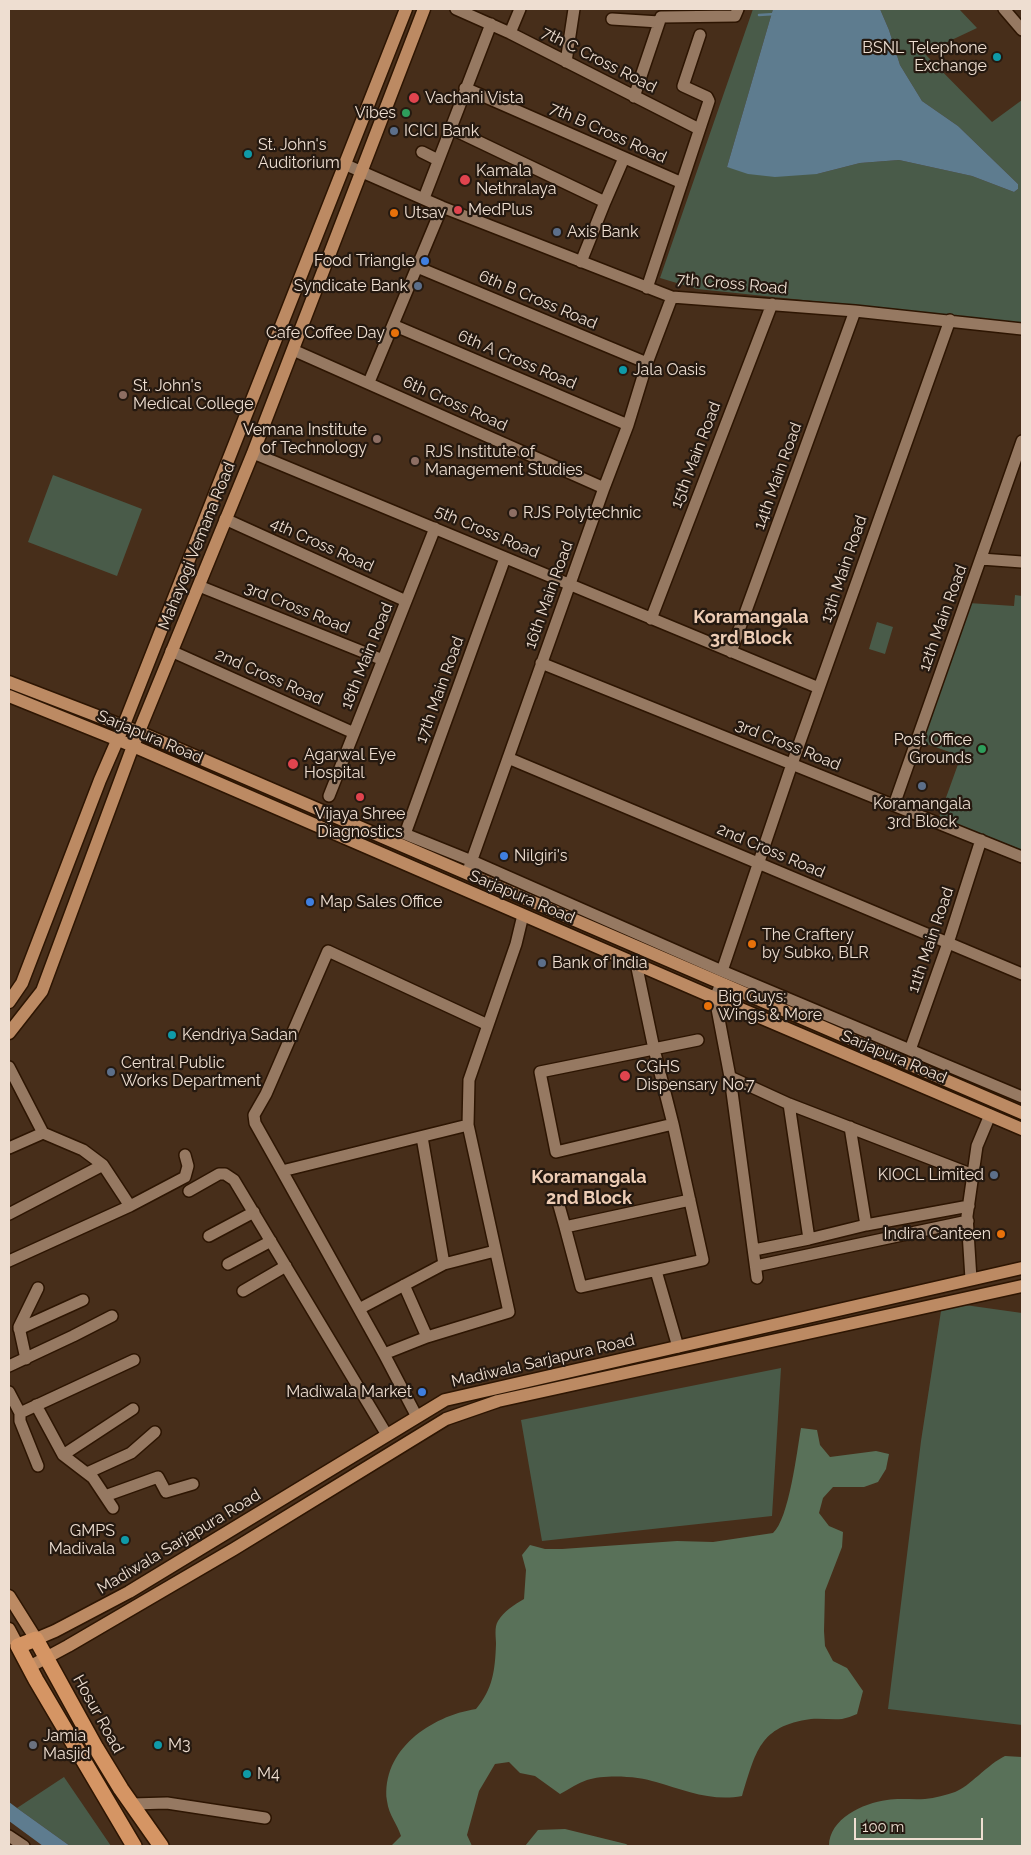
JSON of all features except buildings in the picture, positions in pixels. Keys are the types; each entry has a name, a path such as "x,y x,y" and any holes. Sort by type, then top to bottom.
{"highway":[{"name":"Hosur Road","path":"36,1639 121,1790 161,1846"},
{"path":"36,1639 18,1646 134,1846"}],"main road":[{"name":"Mahayogi Vemana Road","path":"9,1002 25,977 406,9"},
{"name":"Mahayogi Vemana Road","path":"11,1025 42,991 133,746 253,453 424,9"},
{"name":"Sarjapura Road","path":"9,682 139,732 1022,1113"},
{"name":"Sarjapura Road","path":"9,696 133,746 1022,1128"},
{"path":"972,1108 978,1094"},
{"name":"Madiwala Sarjapura Road","path":"36,1639 55,1632 129,1592 445,1400 1022,1268"},
{"name":"Madiwala Sarjapura Road","path":"29,1667 234,1549 446,1419 498,1401 1022,1286"},
{"path":"590,1367 596,1380"},
{"name":"Hosur Road","path":"9,1596 36,1639"},
{"path":"9,1631 18,1646"}],"street":[{"name":"7th C Cross Road","path":"456,9 510,33 699,129"},
{"path":"510,33 520,9"},
{"path":"566,62 574,9"},
{"path":"1004,9 1022,30"},
{"path":"634,97 661,17 737,12"},
{"path":"612,19 659,22"},
{"path":"424,198 491,24"},
{"path":"647,288 708,98 683,86 700,35"},
{"name":"7th B Cross Road","path":"465,88 682,183"},
{"path":"450,128 605,202"},
{"path":"422,152 438,160"},
{"path":"581,262 624,158"},
{"name":"7th Cross Road","path":"344,164 442,207 672,298 855,311 1022,329"},
{"path":"369,382 442,207"},
{"name":"6th B Cross Road","path":"417,267 647,364"},
{"name":"16th Main Road","path":"468,875 604,488 628,425 647,364 672,298"},
{"name":"15th Main Road","path":"651,619 772,304"},
{"name":"14th Main Road","path":"732,652 855,311"},
{"name":"13th Main Road","path":"722,971 792,764 950,320"},
{"name":"6th A Cross Road","path":"393,325 628,425"},
{"name":"6th Cross Road","path":"293,350 369,382 604,488"},
{"name":"12th Main Road","path":"894,805 1022,441"},
{"name":"5th Cross Road","path":"253,453 819,688"},
{"name":"4th Cross Road","path":"226,519 406,601"},
{"name":"18th Main Road","path":"322,812 435,528"},
{"name":"17th Main Road","path":"405,834 505,558"},
{"path":"981,558 1022,562"},
{"name":"3rd Cross Road","path":"199,586 383,660"},
{"name":"2nd Cross Road","path":"171,651 354,733"},
{"name":"3rd Cross Road","path":"542,663 1022,857"},
{"name":"2nd Cross Road","path":"508,758 1022,974"},
{"name":"Sarjapura Road","path":"405,834 472,861 722,971 1022,1097"},
{"name":"11th Main Road","path":"910,1050 948,943 981,840"},
{"path":"384,1354 427,1337 508,1312 468,1125 469,1080 516,944 523,915"},
{"path":"417,1417 255,1122 254,1115 266,1094 328,951 488,1025"},
{"path":"558,1202 581,1287 703,1260 673,1124 654,1049 636,962"},
{"path":"721,984 716,998 730,1077 756,1272 968,1221"},
{"path":"673,1124 556,1152 540,1072 698,1040"},
{"path":"9,1067 43,1133 83,1150 103,1165 130,1206"},
{"path":"730,1077 789,1104 973,1175"},
{"path":"789,1104 809,1239"},
{"path":"971,1280 969,1206 977,1146 990,1115"},
{"path":"282,1172 468,1125"},
{"path":"850,1127 866,1225"},
{"path":"9,1148 43,1133"},
{"path":"422,1137 444,1264"},
{"path":"9,1261 130,1206 185,1177 188,1166 185,1155"},
{"path":"9,1214 103,1165"},
{"path":"189,1191 219,1174 225,1174 234,1180 387,1435"},
{"path":"565,1227 690,1200"},
{"path":"754,1250 866,1225 969,1206"},
{"path":"209,1236 254,1212"},
{"path":"228,1264 271,1241"},
{"path":"359,1309 444,1264 495,1251"},
{"path":"243,1291 286,1266"},
{"path":"656,1271 678,1347"},
{"path":"404,1285 427,1337"},
{"path":"26,1359 19,1330 38,1288"},
{"path":"19,1330 83,1300"},
{"path":"9,1366 112,1316"},
{"path":"9,1426 36,1405 134,1360"},
{"path":"9,1392 38,1466"},
{"path":"36,1405 63,1455 93,1478 113,1508"},
{"path":"63,1455 133,1409"},
{"path":"87,1473 131,1453 155,1432"},
{"path":"105,1496 158,1477 166,1492 193,1484"},
{"path":"132,1804 167,1803 265,1818"},
{"path":"9,1836 24,1846"}],"green space":[{"path":"753,9 773,9 727,167 817,174 860,163 899,160 972,176 1014,192 1018,189 1018,184 958,126 922,101 900,65 880,9 959,9 977,28 924,53 992,122 1022,100 1022,324 697,289 660,278"},
{"path":"53,475 142,509 117,576 28,542"},
{"name":"Post Office Grounds","path":"1015,595 1022,596 1022,850 939,817 961,756 921,742 969,603 1014,606"},
{"path":"877,622 893,627 885,654 869,649"},
{"path":"965,1305 1022,1313 1022,1725 888,1709 921,1441 941,1311"},
{"path":"781,1368 772,1516 542,1541 521,1420"},
{"path":"801,1428 817,1430 820,1445 830,1457 876,1451 889,1454 886,1469 878,1482 864,1487 833,1487 823,1498 819,1513 829,1526 843,1532 842,1547 825,1591 825,1646 833,1661 847,1668 863,1691 857,1714 842,1719 811,1719 794,1723 780,1728 770,1735 756,1754 742,1796 709,1796 688,1792 641,1778 622,1776 587,1780 560,1794 535,1776 520,1773 509,1762 495,1764 479,1791 467,1835 472,1846 391,1846 401,1836 389,1811 387,1801 387,1783 392,1766 401,1751 426,1728 442,1719 476,1709 482,1702 490,1686 494,1671 497,1623 506,1611 524,1599 526,1570 522,1555 530,1545 545,1549 562,1549 677,1541 713,1542 773,1533 784,1514 788,1500"},
{"path":"1005,1756 1022,1757 1022,1846 829,1846 831,1836 841,1820 858,1809 887,1800 925,1799 955,1792"},
{"path":"64,1777 111,1846 70,1846 17,1808"},
{"path":"565,1829 629,1846 525,1846 538,1830"}],"water":[{"path":"773,9 880,9 900,65 922,101 958,126 1018,184 1018,189 1014,192 972,176 899,160 860,163 817,174 775,177 748,174 727,167"},
{"path":"9,1802 70,1846 43,1846 9,1821"}],"waterway":[{"path":"759,15 775,14"}],"place":[{"name":"BSNL Telephone Exchange","path":"997,57"},
{"name":"Vachani Vista","path":"414,98"},
{"name":"Vibes","path":"406,113"},
{"name":"ICICI Bank","path":"394,131"},
{"name":"St. John's Auditorium","path":"248,154"},
{"name":"Kamala Nethralaya","path":"465,180"},
{"name":"MedPlus","path":"458,210"},
{"name":"Utsav","path":"394,213"},
{"name":"Axis Bank","path":"557,232"},
{"name":"Food Triangle","path":"425,261"},
{"name":"Syndicate Bank","path":"418,286"},
{"name":"Cafe Coffee Day","path":"395,333"},
{"name":"Jala Oasis","path":"623,370"},
{"name":"St. John's Medical College","path":"123,395"},
{"name":"Vemana Institute of Technology","path":"377,439"},
{"name":"RJS Institute of Management Studies","path":"415,461"},
{"name":"RJS Polytechnic","path":"513,513"},
{"name":"Post Office Grounds","path":"982,749"},
{"name":"Agarwal Eye Hospital","path":"293,764"},
{"name":"Koramangala 3rd Block","path":"922,786"},
{"name":"Vijaya Shree Diagnostics","path":"360,797"},
{"name":"Nilgiri's","path":"504,856"},
{"name":"Map Sales Office","path":"310,902"},
{"name":"The Craftery by Subko, BLR","path":"752,944"},
{"name":"Bank of India","path":"542,963"},
{"name":"Big Guys: Wings & More","path":"708,1006"},
{"name":"Kendriya Sadan","path":"172,1035"},
{"name":"Central Public Works Department","path":"111,1072"},
{"name":"CGHS Dispensary No.7","path":"625,1076"},
{"name":"KIOCL Limited","path":"994,1175"},
{"name":"Indira Canteen","path":"1001,1234"},
{"name":"Madiwala Market","path":"422,1392"},
{"name":"GMPS Madivala","path":"125,1540"},
{"name":"Jamia Masjid","path":"33,1745"},
{"name":"M3","path":"158,1745"},
{"name":"M4","path":"247,1774"}],"district":[{"name":"Koramangala 3rd Block","path":"751,628"},
{"name":"Koramangala 2nd Block","path":"589,1188"}]}
